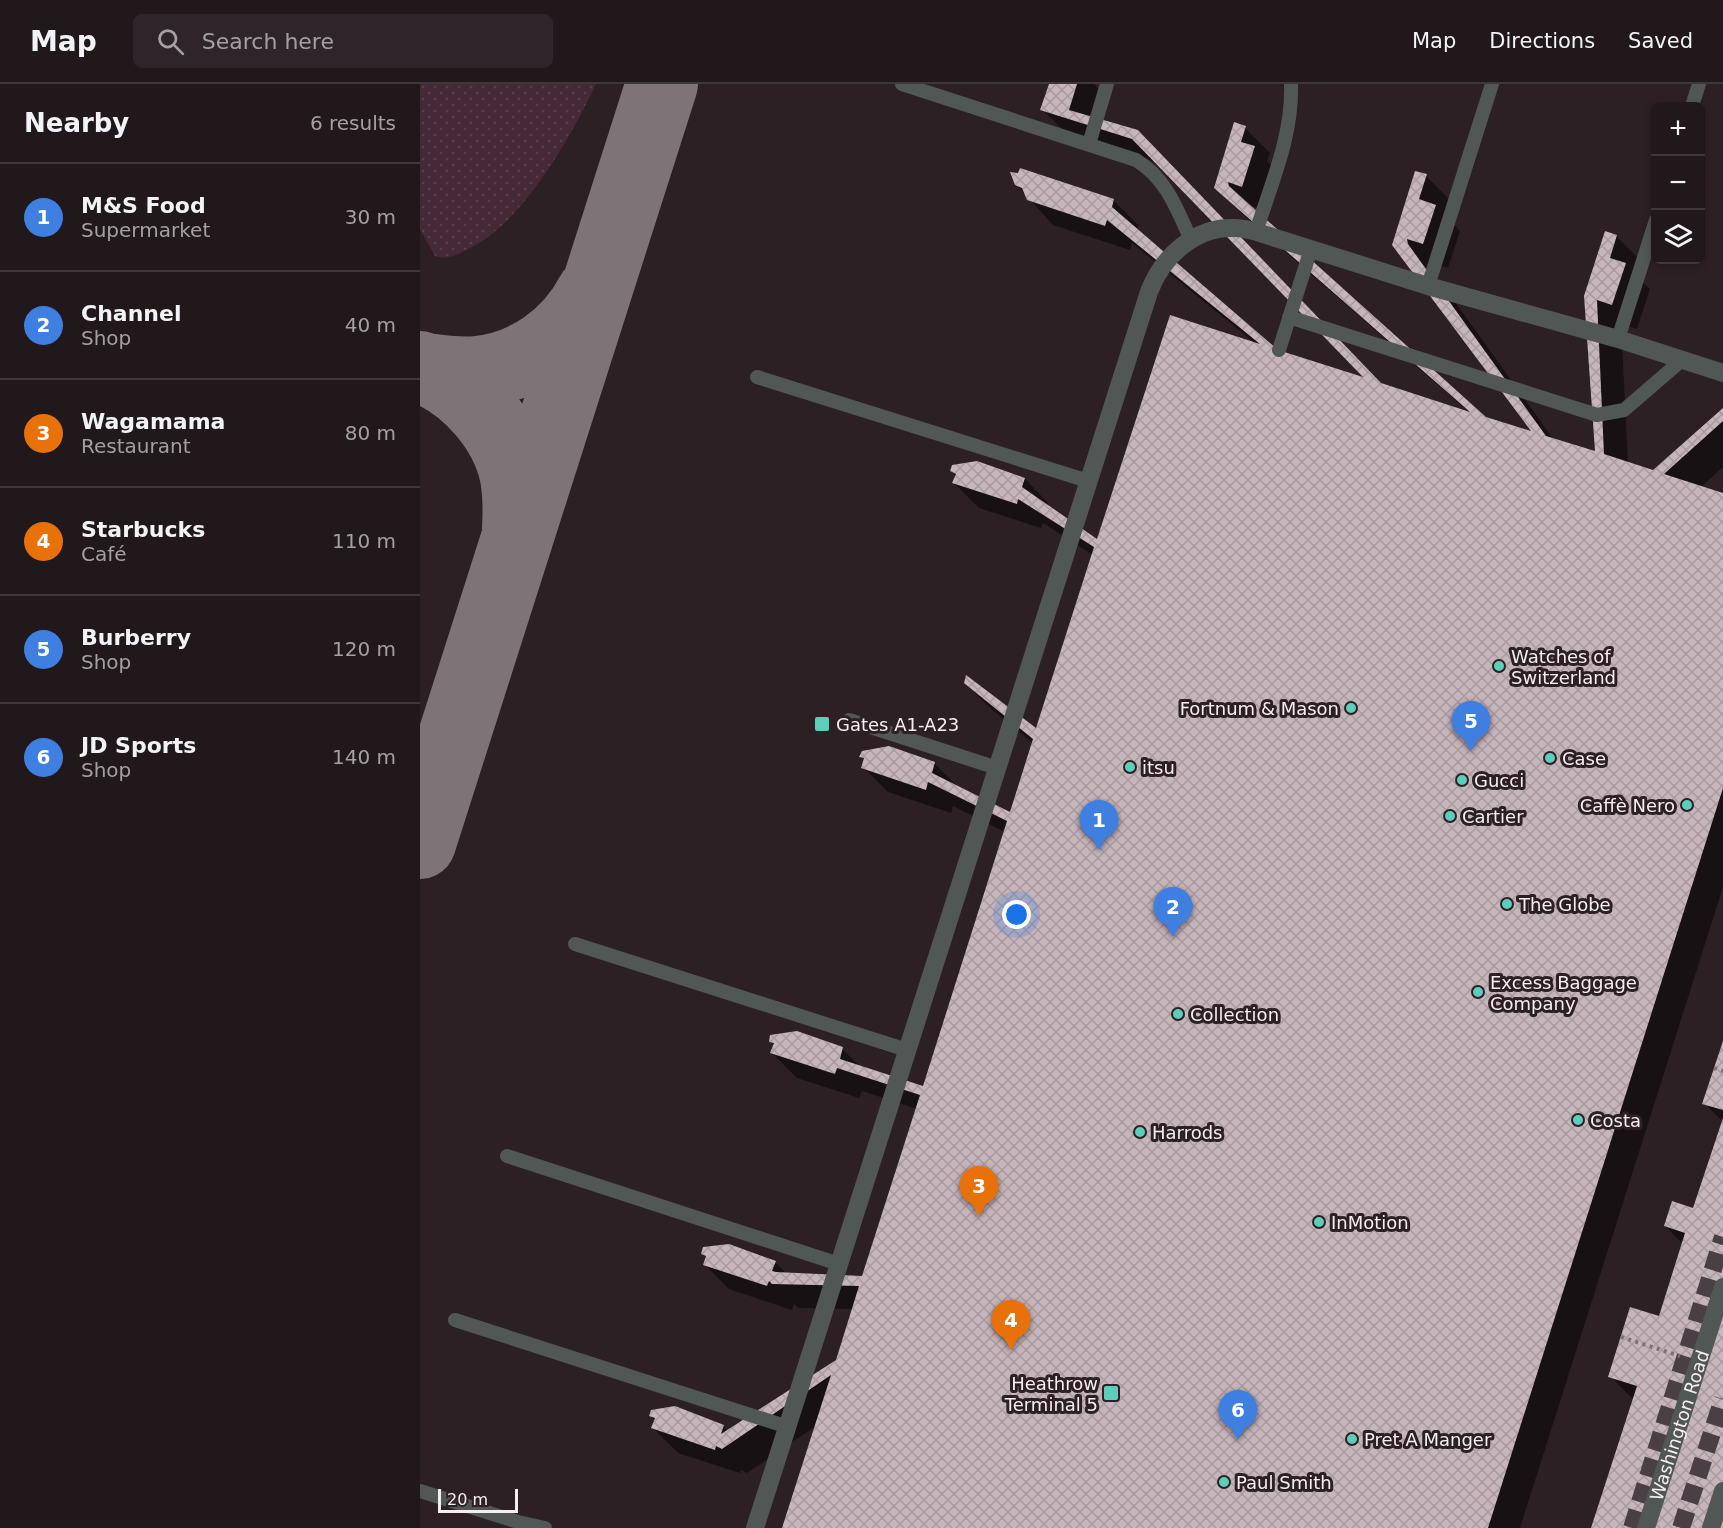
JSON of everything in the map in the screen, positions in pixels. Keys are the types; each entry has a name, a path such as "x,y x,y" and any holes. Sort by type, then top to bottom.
{"street":[{"path":"755,1528 1088,481 1152,283 1160,268 1172,254 1191,240 1208,232 1229,228 1256,232 1428,286 1618,339 1723,373"},
{"name":"Washington Road","path":"1646,1528 1723,1287"},
{"path":"1711,1528 1723,1491"}],"lane":[{"path":"902,84 1136,160 1150,168 1170,195 1191,240"},
{"path":"1089,144 1107,84"},
{"path":"1256,232 1285,142 1291,84"},
{"path":"1428,286 1492,84"},
{"path":"1693,102 1699,84"},
{"path":"1618,339 1651,236"},
{"path":"1279,350 1311,249"},
{"path":"1288,317 1597,415 1624,410 1682,360"},
{"path":"757,378 1088,481"},
{"path":"849,720 997,768"},
{"path":"575,944 907,1050"},
{"path":"507,1155 839,1264"},
{"path":"455,1320 788,1427"},
{"path":"420,1491 518,1522 545,1528"}],"path":[{"path":"1714,1068 1723,1071"},
{"path":"1621,1337 1699,1362"}],"shaded area":[{"path":"420,84 596,84 573,129 543,178 507,221 487,238 459,254 444,257 435,256 420,229"}],"building":[{"name":"Heathrow Terminal 5","path":"1049,84 1077,84 1069,110 1138,130 1381,383 1470,412 1214,188 1234,122 1246,126 1241,142 1255,146 1242,187 1228,182 1229,186 1486,417 1531,431 1392,245 1415,171 1427,174 1419,199 1436,205 1423,244 1407,239 1408,244 1546,436 1595,451 1584,296 1605,231 1617,235 1610,258 1626,263 1612,305 1597,300 1604,454 1653,470 1723,408 1723,421 1664,474 1723,493 1723,788 1488,1528 782,1528 831,1375 722,1449 716,1446 715,1450 651,1428 655,1418 649,1416 651,1410 675,1406 724,1425 721,1434 836,1360 859,1286 772,1284 769,1281 767,1286 703,1265 706,1256 701,1254 703,1247 729,1244 776,1261 772,1271 776,1272 862,1276 920,1095 837,1068 835,1074 770,1053 774,1043 769,1042 770,1035 797,1031 843,1047 840,1059 923,1086 1007,821 928,782 926,790 861,768 864,758 859,757 862,751 889,746 935,762 932,773 1010,812 1033,739 964,683 966,675 1036,728 1094,547 1018,499 1017,504 952,483 956,474 950,471 952,465 977,461 1025,478 1022,487 1097,539 1170,315 1260,344 1107,220 1105,226 1027,200 1022,188 1015,185 1010,172 1018,173 1020,168 1114,199 1112,207 1278,350 1363,377 1132,139 1040,110"},
{"path":"1723,1041 1723,1110 1702,1104"},
{"path":"1723,1118 1723,1528 1591,1528 1637,1386 1608,1377 1630,1307 1659,1316 1685,1233 1664,1226 1672,1201 1693,1208"}],"taxiway":[{"path":"420,843 662,84"},
{"path":"425,369 477,372 512,364 544,347 558,336 571,323 592,293"},
{"path":"420,367 437,374 468,396 482,410 504,442 516,477 518,528"}],"tunnel":[{"path":"1632,1528 1723,1237"},
{"path":"1681,1528 1723,1399"}],"place":[{"name":"Watches of Switzerland","path":"1499,666"},
{"name":"Fortnum & Mason","path":"1351,708"},
{"name":"Gates A1-A23","path":"822,724"},
{"name":"Burberry","path":"1471,751"},
{"name":"Case","path":"1550,758"},
{"name":"itsu","path":"1130,767"},
{"name":"Gucci","path":"1462,780"},
{"name":"Caffè Nero","path":"1687,805"},
{"name":"Cartier","path":"1450,816"},
{"name":"M&S Food","path":"1099,850"},
{"name":"The Globe","path":"1507,904"},
{"name":"Channel","path":"1173,937"},
{"name":"Excess Baggage Company","path":"1478,992"},
{"name":"Collection","path":"1178,1014"},
{"name":"Costa","path":"1578,1120"},
{"name":"Harrods","path":"1140,1132"},
{"name":"Wagamama","path":"979,1216"},
{"name":"InMotion","path":"1319,1222"},
{"name":"Starbucks","path":"1011,1350"},
{"name":"Heathrow Terminal 5","path":"1111,1393"},
{"name":"Pret A Manger","path":"1352,1439"},
{"name":"JD Sports","path":"1238,1440"},
{"name":"Paul Smith","path":"1224,1482"}]}
